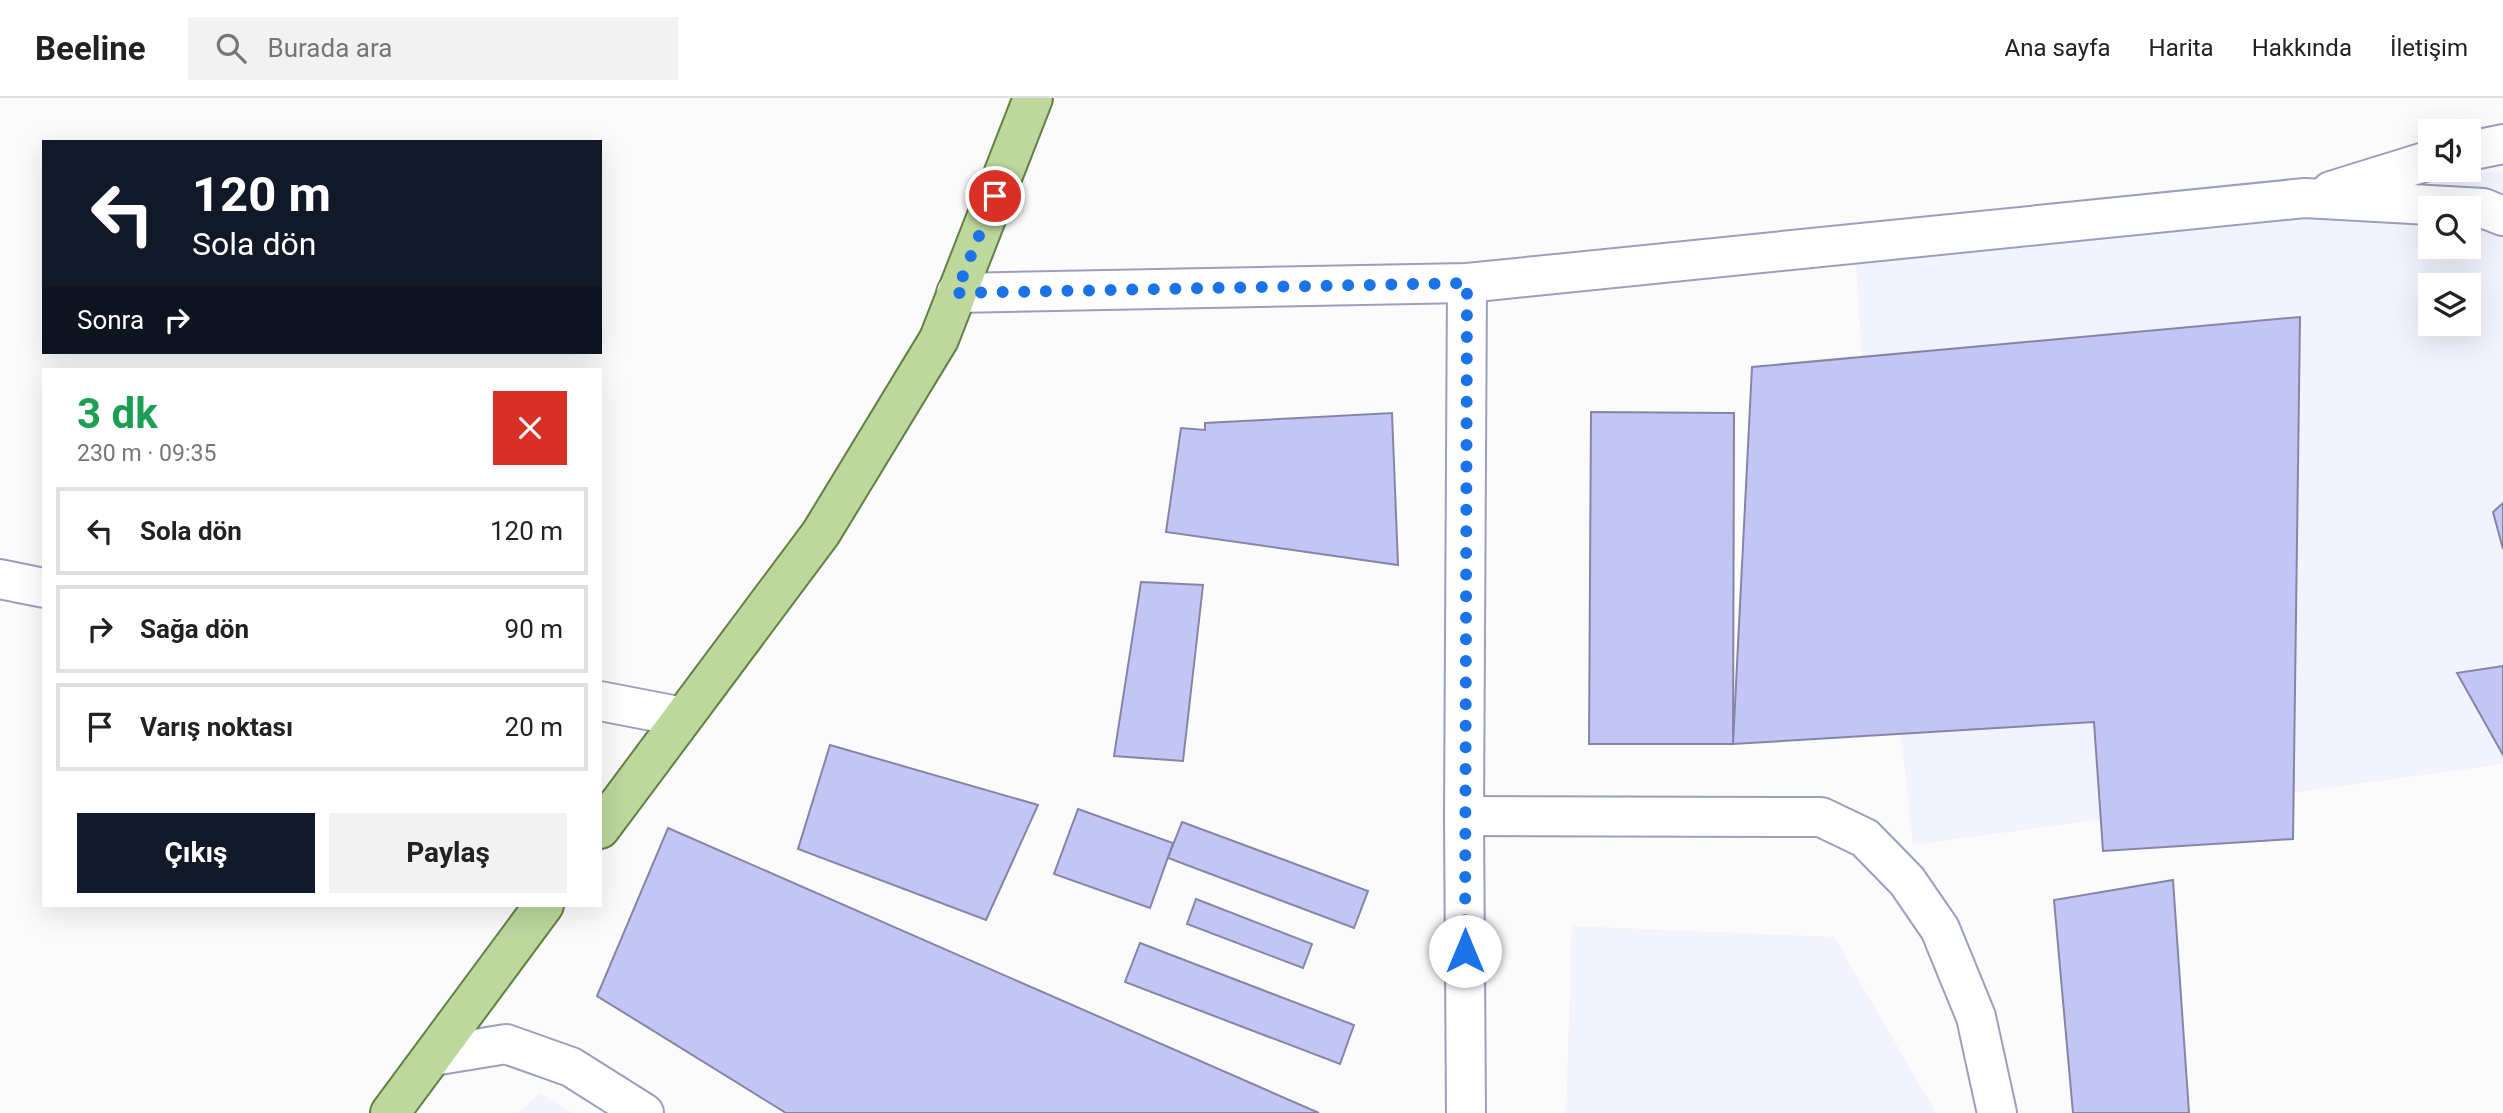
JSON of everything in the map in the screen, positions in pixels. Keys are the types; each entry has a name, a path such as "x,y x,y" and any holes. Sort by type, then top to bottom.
{"main road":[{"path":"602,826 821,533 939,339 1033,98"},
{"path":"390,1113 543,907"}],"street":[{"path":"2481,148 2503,144"},
{"path":"2305,198 2418,164"},
{"path":"956,293 1467,283 2305,198 2483,208 2503,216"},
{"path":"1466,1113 1464,816 1467,283"},
{"path":"0,579 42,588"},
{"path":"602,701 683,718"},
{"path":"1464,816 1821,817 1865,838 1907,881 1940,929 1976,1017 1997,1113"},
{"path":"433,1056 506,1044 571,1067 644,1113"}],"shaded area":[{"path":"2503,171 2503,764 1913,845 1866,410 1854,240 2418,180 2481,182 2481,173"},
{"path":"1572,926 1834,937 1936,1113 1566,1113"},
{"path":"540,1093 572,1113 518,1113"}],"building":[{"path":"2300,317 2293,839 2103,851 2094,722 1733,744 1752,367"},
{"path":"1591,412 1734,413 1733,744 1589,744"},
{"path":"1392,413 1398,565 1166,532 1181,428 1205,430 1205,423"},
{"path":"2503,503 2503,549 2493,512"},
{"path":"1141,582 1203,585 1183,761 1114,756"},
{"path":"2503,666 2503,755 2457,673"},
{"path":"830,745 1038,805 986,920 798,849"},
{"path":"1078,809 1173,843 1150,908 1054,874"},
{"path":"1182,822 1368,891 1354,928 1168,858"},
{"path":"668,828 1319,1113 786,1113 597,996"},
{"path":"2173,880 2189,1113 2073,1113 2054,900"},
{"path":"1196,899 1312,944 1303,968 1187,924"},
{"path":"1140,943 1354,1025 1340,1064 1125,982"}],"route":[{"path":"995,196 956,293 1467,283 1465,951"}]}
